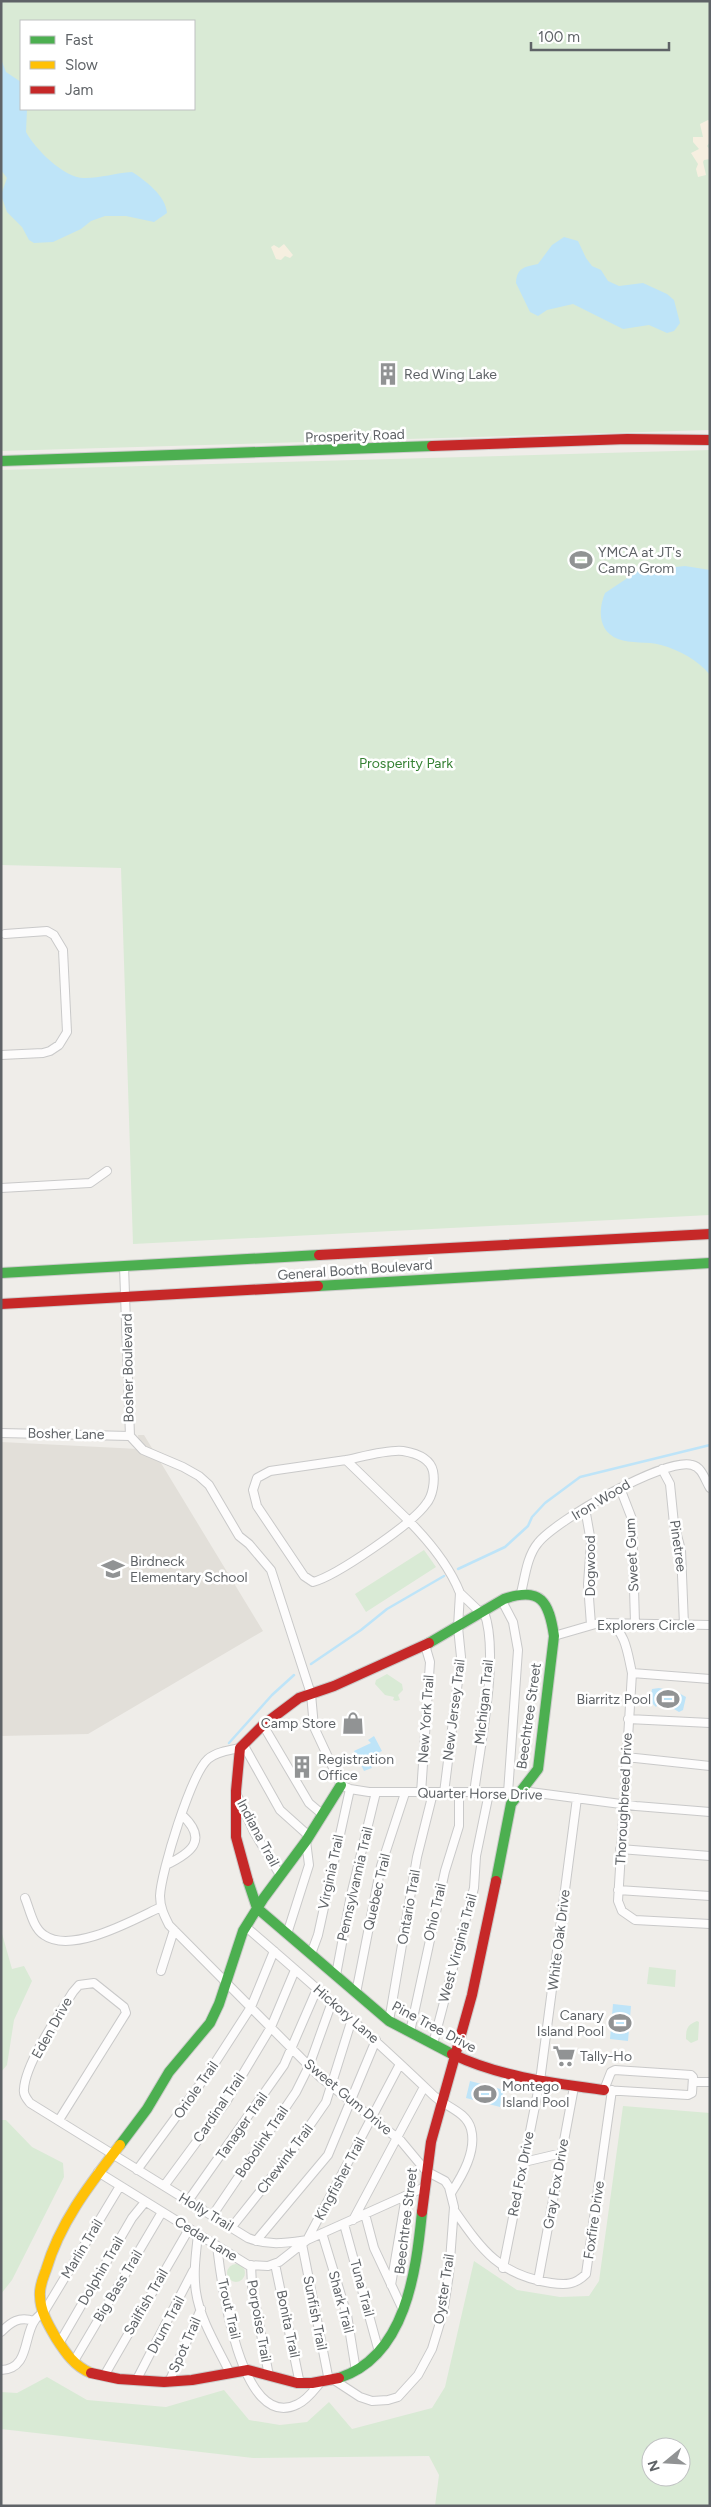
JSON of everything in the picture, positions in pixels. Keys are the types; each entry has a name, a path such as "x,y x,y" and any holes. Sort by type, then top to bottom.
{"main road":[{"name":"Prosperity Road","path":"1,461 627,440 710,440"},
{"name":"General Booth Boulevard","path":"1,1273 710,1234"},
{"name":"General Booth Boulevard","path":"1,1304 710,1263"},
{"path":"257,1908 236,1837 236,1791 242,1746 263,1725 299,1698 426,1645 458,1628 502,1600 521,1593"},
{"name":"Beechtree Street","path":"345,1787 322,1814 257,1908 240,1937 213,2018 187,2054 171,2069 147,2110 79,2197 52,2251 40,2287 40,2300 44,2312 60,2342 81,2370 104,2376 183,2382 250,2370 300,2384 328,2382 356,2371 379,2352 403,2310 414,2278 426,2171 479,1960 511,1804 519,1792 532,1782 538,1769 554,1636 551,1614 546,1606 535,1596 521,1593"},
{"name":"Pine Tree Drive","path":"257,1908 388,2021 479,2067 540,2081 608,2090"}],"street":[{"path":"1,1055 50,1051 59,1045 67,1032 64,962 60,942 47,931 5,934"},
{"path":"1,1188 90,1183 107,1172"},
{"name":"Bosher Boulevard","path":"124,1266 127,1298 130,1436 143,1450 199,1476 209,1485 239,1536 249,1544 271,1570 311,1694"},
{"name":"Bosher Lane","path":"1,1433 130,1436"},
{"path":"401,1451 420,1456 432,1466 435,1480 428,1503 410,1522 321,1580 313,1582 304,1576 257,1506 253,1490 257,1478 270,1472 346,1460 401,1451"},
{"path":"346,1460 410,1522 435,1550 456,1581 460,1593 483,1612"},
{"name":"Iron Wood","path":"521,1593 531,1552 539,1541 585,1508 620,1488 652,1472 681,1464 692,1464 699,1468 710,1488"},
{"name":"Pinetree","path":"662,1469 670,1484 674,1524 681,1550 684,1625"},
{"name":"Sweet Gum","path":"620,1488 632,1519 635,1623"},
{"name":"Dogwood","path":"585,1508 591,1542 588,1584 591,1625"},
{"name":"New Jersey Trail","path":"444,1793 461,1657 458,1628 460,1593"},
{"path":"502,1600 513,1622 518,1650 508,1792"},
{"name":"Michigan Trail","path":"474,1793 490,1663 490,1628 483,1612"},
{"path":"610,1623 616,1626 621,1634 632,1673 710,1679"},
{"name":"Explorers Circle","path":"554,1636 591,1625 610,1623 710,1625"},
{"name":"New York Trail","path":"420,1794 430,1662 426,1645"},
{"name":"Thoroughbreed Drive","path":"632,1673 622,1804 618,1901 622,1911 635,1920 710,1924"},
{"path":"311,1694 314,1727 345,1787"},
{"path":"628,1719 710,1723"},
{"path":"263,1725 309,1803 322,1814"},
{"path":"24,1898 37,1928 46,1936 59,1940 76,1940 104,1932 161,1907 160,1896 166,1864 195,1779 207,1760 217,1754 242,1746 280,1810 307,1838 309,1865 287,1934"},
{"path":"626,1758 710,1766"},
{"name":"Quarter Horse Drive","path":"345,1787 376,1792 420,1794 519,1792 710,1812"},
{"name":"Virginia Trail","path":"311,1954 318,1935 345,1787"},
{"name":"Indiana Trail","path":"236,1791 254,1832 280,1875"},
{"name":"Pennsylvannia Trail","path":"336,1975 351,1895 376,1792"},
{"name":"Quebec Trail","path":"356,1993 381,1866 404,1793"},
{"name":"Ohio Trail","path":"410,2032 445,1872 459,1826 459,1793"},
{"name":"West Virginia Trail","path":"433,2044 474,1888 476,1856 489,1793"},
{"name":"Ontario Trail","path":"388,2021 418,1857 433,1794"},
{"name":"White Oak Drive","path":"540,2081 577,1798"},
{"path":"166,1864 187,1855 194,1847 195,1832 192,1824 182,1815"},
{"path":"620,1849 710,1856"},
{"path":"618,1890 710,1896"},
{"name":"Sweet Gum Drive","path":"161,1907 169,1925 309,2066 330,2085 397,2137 426,2171"},
{"name":"Hickory Lane","path":"246,1927 376,2040 442,2104 458,2111 466,2118 471,2129 472,2143 464,2172 452,2193"},
{"path":"161,1971 174,1930"},
{"name":"Oriole Trail","path":"137,2170 209,2072 251,2007 274,1952"},
{"path":"271,2027 295,1970"},
{"name":"Eden Drive","path":"59,2120 126,2013 124,2007 94,1984 79,1985 73,1992 39,2049 25,2083 24,2095 30,2103 112,2155"},
{"name":"Tanager Trail","path":"188,2201 245,2124 284,2065 317,1989"},
{"name":"Bobolink Trail","path":"212,2216 296,2092 309,2066 332,2002"},
{"name":"Chewink Trail","path":"231,2228 309,2128 326,2102 352,2019"},
{"name":"Cardinal Trail","path":"164,2186 226,2102 271,2027"},
{"path":"256,2241 328,2154 376,2040"},
{"name":"Kingfisher Trail","path":"305,2242 373,2118 400,2064"},
{"path":"615,2070 691,2075 693,2082 692,2094 688,2096 608,2090 611,2072 615,2070"},
{"name":"Red Fox Drive","path":"503,2268 540,2081"},
{"path":"693,2082 710,2082"},
{"path":"353,2220 424,2087"},
{"name":"Gray Fox Drive","path":"538,2281 574,2087"},
{"name":"Foxfire Drive","path":"454,2210 487,2255 503,2268 524,2278 538,2281 568,2285 581,2280 586,2274 608,2090"},
{"path":"524,2162 562,2153"},
{"name":"Holly Trail","path":"112,2155 231,2228 256,2241 278,2244 305,2242"},
{"path":"426,2171 445,2181 452,2193"},
{"name":"Cedar Lane","path":"98,2172 251,2265 275,2264"},
{"name":"Marlin Trail","path":"34,2321 44,2312 120,2186"},
{"path":"275,2264 305,2242 322,2233 425,2187"},
{"name":"Oyster Trail","path":"328,2382 372,2401 388,2400 398,2397 418,2375 432,2349 443,2313 449,2274 454,2210 452,2193"},
{"path":"391,2286 406,2196"},
{"name":"Dolphin Trail","path":"60,2342 132,2218 146,2202"},
{"name":"Big Bass Trail","path":"74,2361 162,2212"},
{"path":"365,2214 374,2248 403,2310"},
{"name":"Tuna Trail","path":"344,2224 379,2352"},
{"name":"Sailfish Trail","path":"104,2376 189,2228"},
{"name":"Shark Trail","path":"322,2233 347,2315 356,2371"},
{"path":"198,2234 194,2270 196,2294 230,2373"},
{"name":"Sunfish Trail","path":"305,2242 328,2382"},
{"name":"Trout Trail","path":"217,2246 222,2287 244,2370"},
{"name":"Bonita Trail","path":"275,2264 300,2384"},
{"name":"Porpoise Trail","path":"251,2265 252,2286 269,2376"},
{"name":"Drum Trail","path":"137,2379 194,2270"},
{"name":"Spot Trail","path":"169,2382 201,2309"},
{"path":"1,2332 11,2322 22,2318 34,2321 21,2360 13,2368 1,2370"},
{"path":"244,2370 264,2400 281,2407 292,2407 303,2402 328,2382"}],"shaded area":[{"name":"Birdneck Elementary School","path":"138,1435 144,1435 263,1631 88,1734 1,1736 1,1442 139,1449"}],"green space":[{"path":"1,1 710,1 710,430 1,451"},
{"name":"Prosperity Park","path":"710,450 710,1215 133,1244 121,868 1,865 1,470"},
{"path":"424,1550 436,1567 366,1612 355,1594"},
{"path":"387,1674 402,1684 403,1690 398,1695 400,1700 393,1700 394,1697 385,1695 375,1684 376,1680"},
{"path":"1,1930 12,1969 24,1966 32,1981 14,2020 7,2065 1,2072"},
{"path":"649,1967 676,1970 675,1987 647,1984"},
{"path":"699,2022 698,2040 691,2043 686,2039 687,2030 691,2024"},
{"path":"623,2106 710,2113 710,2506 435,2506 439,2475 429,2456 253,2458 1,2429 1,2392 17,2393 47,2377 87,2400 166,2407 224,2390 249,2420 280,2425 307,2422 329,2402 352,2429 432,2408 445,2387 474,2261 517,2290 560,2297 589,2296 599,2281"},
{"path":"1,2120 6,2120 32,2147 63,2163 64,2177 12,2280 1,2294"},
{"path":"232,2264 240,2264 245,2269 243,2280 232,2282 227,2277 227,2269"}],"sand":[{"path":"708,120 710,121 710,142 707,146 710,150 710,159 703,162 706,175 698,177 696,169 698,164 691,153 699,149 693,142 693,137 703,137 700,124"},
{"path":"284,244 293,255 290,258 285,256 281,260 276,259 271,247 274,245 279,248"}],"water":[{"path":"1,59 6,72 20,81 20,110 27,110 26,132 51,162 69,174 85,178 132,172 149,184 159,195 166,207 167,213 154,222 126,216 105,216 91,221 81,229 53,242 34,243 29,240 22,227 7,212 1,195 7,178 1,170"},
{"path":"564,237 578,241 592,266 601,270 608,281 619,286 643,283 667,294 674,300 680,323 674,331 667,333 649,325 623,329 573,304 547,310 538,316 530,312 516,283 518,274 526,267 538,264 552,245"},
{"path":"685,566 710,570 710,675 688,656 668,647 618,639 607,631 601,619 601,606 605,593 638,571"},
{"name":"Biarritz Pool","path":"659,1688 677,1692 686,1697 683,1710 679,1712 659,1703 656,1707 650,1701 652,1689"},
{"path":"374,1736 382,1751 367,1758 372,1768 364,1771 354,1751 371,1743 368,1740"},
{"name":"Canary Island Pool","path":"613,2004 631,2006 628,2041 610,2039"},
{"name":"Montego Island Pool","path":"470,2081 504,2090 500,2107 466,2098"}],"waterway":[{"path":"458,1569 505,1547 528,1526 532,1517 545,1503 580,1477 710,1445"},
{"path":"311,1664 361,1630 387,1609 444,1576"},
{"path":"229,1743 272,1695 294,1675"}],"traffic: fast":[{"path":"1,461 432,446"},
{"path":"1,1273 319,1255"},
{"path":"318,1286 710,1263"},
{"path":"429,1643 504,1599 517,1595 535,1596 541,1600 546,1606 552,1624 554,1636 538,1769 511,1804 496,1881"},
{"path":"120,2145 147,2109 169,2072 210,2023 219,2004 243,1931 263,1899 306,1841 341,1785"},
{"path":"248,1881 257,1908 389,2021 452,2054"},
{"path":"339,2378 362,2367 379,2351 393,2332 411,2285 422,2212"}],"traffic: slow":[{"path":"91,2373 75,2363 56,2338 43,2313 40,2302 40,2289 59,2236 87,2189 120,2145"}],"traffic: jam":[{"path":"432,446 627,439 710,440"},
{"path":"319,1255 710,1234"},
{"path":"1,1304 318,1286"},
{"path":"248,1881 236,1837 236,1791 240,1748 263,1725 299,1698 334,1686 429,1643"},
{"path":"422,2212 431,2142 472,1995 496,1881"},
{"path":"452,2054 507,2074 546,2082 604,2090"},
{"path":"91,2373 119,2379 164,2382 192,2380 248,2370 297,2383 312,2383 339,2378"}],"place":[{"name":"Red Wing Lake","path":"388,374"},
{"name":"YMCA at JT's Camp Grom","path":"581,560"},
{"name":"Birdneck Elementary School","path":"113,1569"},
{"name":"Biarritz Pool","path":"668,1699"},
{"name":"Camp Store","path":"353,1723"},
{"name":"Registration Office","path":"302,1767"},
{"name":"Canary Island Pool","path":"620,2023"},
{"name":"Tally-Ho","path":"564,2056"},
{"name":"Montego Island Pool","path":"485,2094"}]}
